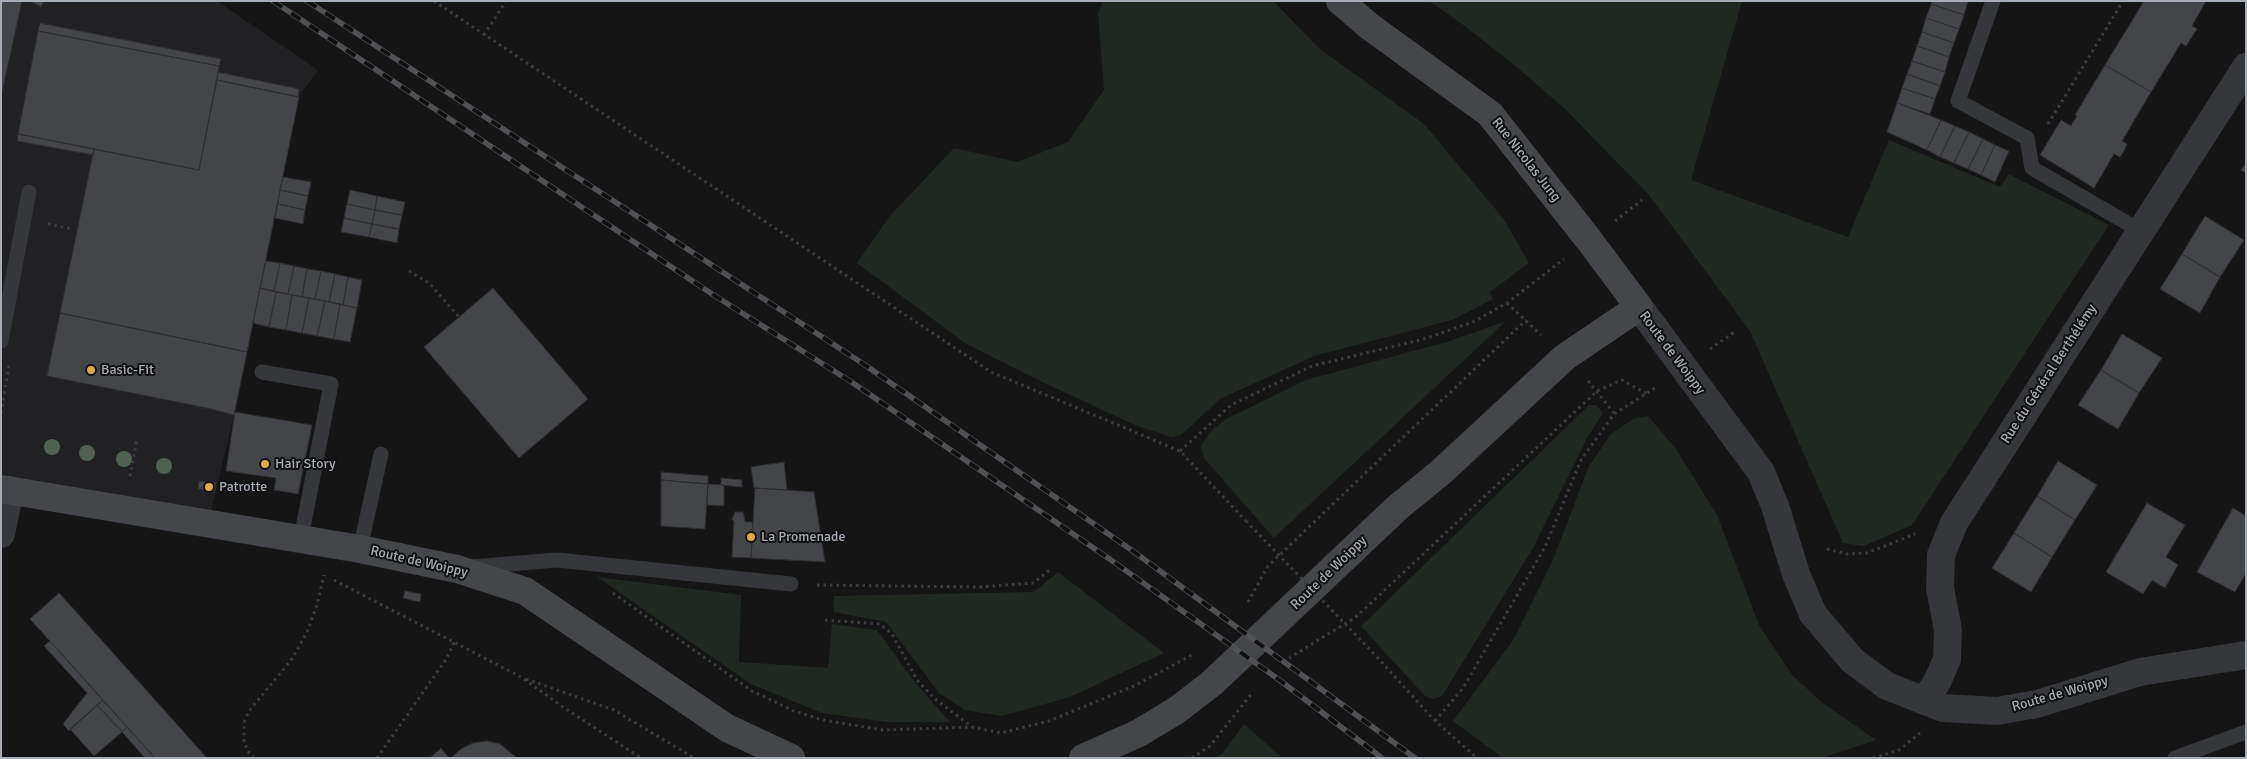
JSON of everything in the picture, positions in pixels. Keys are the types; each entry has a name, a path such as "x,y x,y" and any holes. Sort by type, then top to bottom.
{"main road":[{"name":"Rue Nicolas Jung","path":"1340,1 1369,26 1490,114 1639,307"},
{"name":"Route de Woippy","path":"1083,758 1140,733 1177,710 1212,683 1397,508 1441,472 1565,357 1639,307"},
{"name":"Route de Woippy","path":"6,489 332,543 458,569 525,591 727,728 791,758"}],"street":[{"name":"Rue du Général Berthélémy","path":"1934,705 1938,682 1947,659 1948,630 1940,588 1941,555 1954,523 2246,67"},
{"name":"Route de Woippy","path":"1639,307 1761,472 1775,506 1796,574 1812,614 1853,661 1887,686 1934,705 1997,711 2037,704 2140,672 2246,655"},
{"path":"1,534 6,489"}],"lane":[{"path":"1993,1 1958,101 2027,138 2032,168 2141,232"},
{"path":"1,341 29,192"},
{"path":"262,372 331,384 301,538"},
{"path":"360,549 381,454"},
{"path":"458,569 557,560 791,584"},
{"path":"2175,758 2246,732"}],"path":[{"path":"434,1 992,372 1180,451 1435,720 1478,758"},
{"path":"484,35 506,1"},
{"path":"2027,138 2048,124 2123,1"},
{"path":"409,270 429,283 459,317"},
{"path":"1180,451 1231,405 1312,366 1424,339 1473,322 1507,303 1544,337"},
{"path":"1245,608 1268,566 1526,320"},
{"path":"1435,720 1463,688 1545,547 1581,460 1614,414 1597,391 1585,379"},
{"path":"1285,662 1356,617 1597,391 1622,380 1647,394"},
{"path":"130,476 137,439"},
{"path":"1827,549 1846,554 1867,553 1916,533 1954,523"},
{"path":"254,758 249,753 244,742 244,722 249,711 292,659 307,632 332,543"},
{"path":"570,562 752,690 794,710 823,720 883,730 972,727 1001,733 1049,721 1134,686 1194,654"},
{"path":"791,584 980,587 1033,583 1051,569"},
{"path":"314,576 335,580 521,677 641,758"},
{"path":"825,620 880,624 892,634 917,680 935,699 972,727"},
{"path":"377,758 447,658 454,642"},
{"path":"521,677 614,710 694,758"},
{"path":"1192,758 1210,746 1258,687"},
{"path":"1873,758 1899,750 1914,739 1934,705"}],"shaded area":[{"path":"1,1 217,1 318,70 299,97 234,415 210,516 1,489"},
{"path":"1103,1 1273,1 1320,49 1424,124 1503,218 1529,263 1490,292 1493,299 1452,320 1314,356 1220,399 1181,435 1171,437 1137,426 1034,378 965,343 857,263 889,217 954,148 1017,162 1068,142 1104,90 1098,13"},
{"path":"1429,1 1742,1 1691,180 1848,237 1889,140 2000,187 2009,174 2109,225 1912,525 1864,546 1843,543 1750,331 1649,195 1564,108 1513,64"},
{"path":"1506,321 1274,538 1204,458 1201,446 1210,432 1226,419 1306,380 1450,341"},
{"path":"1589,405 1596,405 1603,413 1587,438 1533,548 1442,696 1432,699 1424,695 1361,626"},
{"path":"1648,416 1676,449 1717,515 1759,625 1793,676 1824,704 1876,740 1821,758 1503,758 1453,721 1514,639 1552,562 1589,466 1611,434 1633,419"},
{"path":"1058,572 1164,653 1070,697 1002,716 965,710 939,693 886,622 834,612 834,596 1034,592"},
{"path":"597,577 741,595 739,662 828,668 832,624 877,630 913,680 950,722 887,722 822,713 751,684"},
{"path":"1244,724 1282,758 1216,758 1222,754"}],"building":[{"path":"1,1 22,1 1,97"},
{"path":"30,1 44,1 41,7"},
{"path":"1932,1 1968,1 1964,15 1931,4"},
{"path":"2144,1 2206,1 2192,26 2197,29 2186,46 2181,43 2151,92 2105,65"},
{"path":"1931,4 1964,15 1959,29 1926,18"},
{"path":"1926,18 1959,29 1954,43 1922,32"},
{"path":"40,23 221,59 219,66 38,31"},
{"path":"38,31 219,66 199,170 18,134"},
{"path":"1922,32 1954,43 1949,57 1917,46"},
{"path":"1917,46 1949,57 1945,72 1912,61"},
{"path":"1912,61 1945,72 1940,86 1907,74"},
{"path":"2105,65 2151,92 2122,141 2127,144 2124,151 2120,157 2114,154 2094,188 2040,155 2061,120 2071,126 2077,116 2075,115"},
{"path":"218,72 299,89 298,97 217,80"},
{"path":"1907,74 1940,86 1935,99 1902,88"},
{"path":"217,80 299,97 247,352 60,313 94,149 199,170"},
{"path":"1902,88 1935,99 1930,114 1897,103"},
{"path":"1897,103 1941,120 1927,150 1887,132"},
{"path":"1941,120 1955,126 1940,157 1927,150"},
{"path":"1955,126 1969,132 1954,163 1940,157"},
{"path":"1969,132 1983,139 1968,169 1954,163"},
{"path":"18,134 94,149 93,155 17,141"},
{"path":"1983,139 1995,145 1981,175 1968,169"},
{"path":"1995,145 2009,151 1995,182 1981,175"},
{"path":"2246,163 2246,173 2241,170"},
{"path":"283,177 311,182 308,196 280,190"},
{"path":"280,190 308,196 305,210 278,204"},
{"path":"350,190 377,196 375,210 347,204"},
{"path":"377,196 405,202 402,215 375,210"},
{"path":"278,204 305,210 303,224 275,218"},
{"path":"347,204 375,210 372,224 344,218"},
{"path":"375,210 402,215 399,229 372,224"},
{"path":"2205,216 2244,240 2220,277 2182,254"},
{"path":"344,218 372,224 369,237 341,232"},
{"path":"372,224 399,229 397,243 369,237"},
{"path":"2182,254 2220,277 2200,313 2160,289"},
{"path":"266,261 280,263 274,291 260,288"},
{"path":"280,263 294,266 288,294 274,291"},
{"path":"294,266 307,269 302,297 288,294"},
{"path":"307,269 321,271 315,299 302,297"},
{"path":"321,271 335,274 329,302 315,299"},
{"path":"335,274 348,277 343,305 329,302"},
{"path":"348,277 362,280 357,308 343,305"},
{"path":"260,288 276,292 269,327 253,323"},
{"path":"493,288 588,399 519,458 424,347"},
{"path":"276,292 292,295 286,330 269,327"},
{"path":"292,295 309,298 302,333 286,330"},
{"path":"309,298 325,301 317,336 302,333"},
{"path":"325,301 340,304 334,339 317,336"},
{"path":"340,304 357,308 350,342 334,339"},
{"path":"60,313 247,352 234,415 203,407 203,409 202,407 47,376"},
{"path":"2122,334 2162,358 2139,393 2101,370"},
{"path":"2101,370 2139,393 2118,429 2078,405"},
{"path":"235,412 312,425 298,494 274,490 276,478 226,471"},
{"path":"2058,461 2097,485 2075,520 2037,496"},
{"path":"784,462 787,490 754,488 751,467"},
{"path":"661,472 708,476 708,484 661,480"},
{"path":"721,478 742,480 742,487 721,485"},
{"path":"661,480 708,484 705,529 661,526"},
{"path":"199,481 216,483 215,491 198,489"},
{"path":"708,484 724,485 724,506 707,505"},
{"path":"755,488 814,492 825,562 751,558"},
{"path":"2037,496 2075,520 2052,557 2014,533"},
{"path":"2147,503 2185,525 2166,557 2178,565 2165,588 2152,580 2143,594 2106,572"},
{"path":"2233,508 2246,516 2246,573 2235,592 2197,572"},
{"path":"735,512 743,512 745,522 753,522 751,558 732,557 734,521 732,520"},
{"path":"2014,533 2052,557 2031,592 1992,568"},
{"path":"405,591 421,594 420,602 403,598"},
{"path":"59,593 207,758 155,758 30,619"},
{"path":"50,641 103,700 69,731 63,724 87,693 44,646"},
{"path":"103,700 127,727 122,732 97,705"},
{"path":"97,705 122,732 94,756 70,729"},
{"path":"127,727 155,758 145,758 122,732"},
{"path":"487,741 500,744 517,758 451,758 461,749 473,743"},
{"path":"441,748 449,758 430,758"}],"railway":[{"path":"273,1 712,294 853,383 1111,560 1278,679 1382,758"},
{"path":"307,1 862,363 1130,549 1415,758"}],"place":[{"name":"Basic-Fit","path":"91,370"},
{"name":"Hair Story","path":"265,464"},
{"name":"Patrotte","path":"209,487"},
{"name":"La Promenade","path":"751,537"}]}
